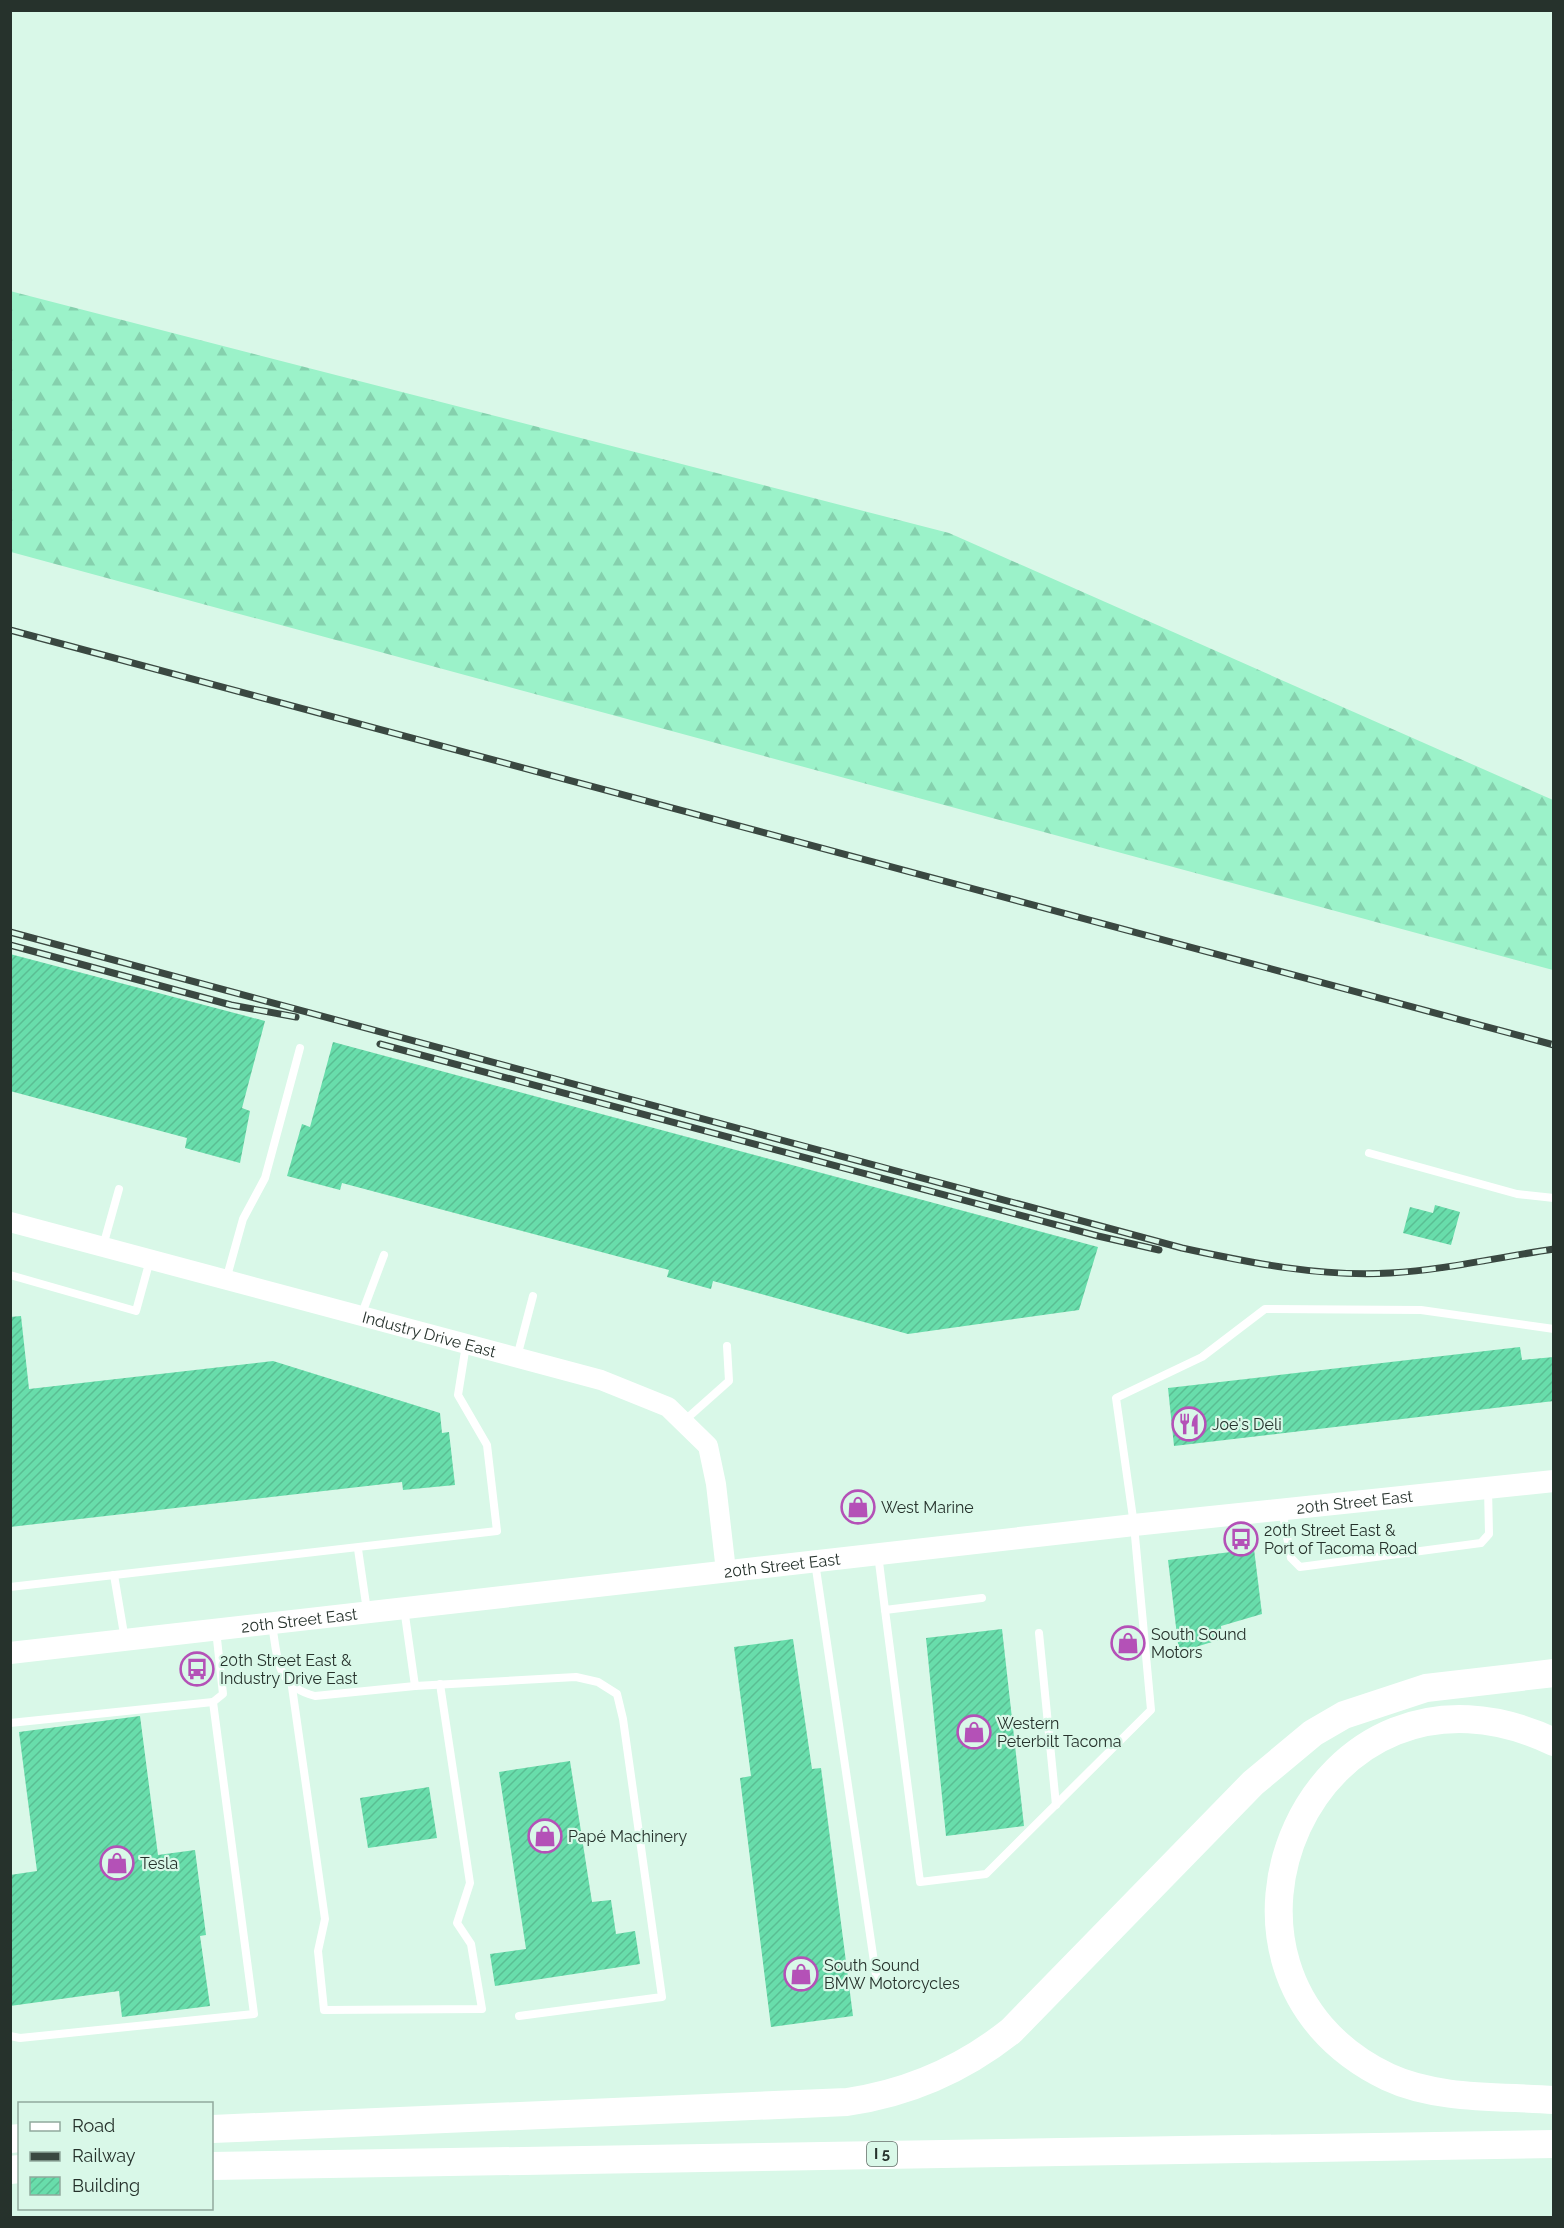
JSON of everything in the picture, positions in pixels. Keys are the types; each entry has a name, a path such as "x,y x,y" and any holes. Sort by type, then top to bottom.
{"highway":[{"path":"213,2128 847,2102 882,2097 927,2082 983,2053 1011,2031 1253,1783 1313,1733 1344,1715 1426,1688 1554,1673"},
{"path":"1554,1742 1517,1728 1464,1721 1417,1724 1379,1738 1338,1769 1301,1816 1282,1866 1278,1904 1283,1945 1293,1980 1304,2001 1323,2027 1352,2055 1389,2077 1435,2091 1554,2100"},
{"name":"I 5","path":"213,2166 1554,2144"}],"main road":[{"name":"20th Street East","path":"10,1653 1134,1525 1554,1481"}],"street":[{"name":"Industry Drive East","path":"10,1222 601,1380 651,1398 668,1407 708,1446 726,1571"}],"lane":[{"path":"226,1280 243,1219 265,1178 300,1048"},
{"path":"1369,1153 1517,1194 1554,1198"},
{"path":"103,1247 119,1189"},
{"path":"361,1316 384,1255"},
{"path":"10,1275 136,1311 150,1260"},
{"path":"516,1358 533,1296"},
{"path":"878,1554 920,1882 986,1874 1151,1710 1134,1525 1116,1398 1202,1357 1265,1310 1421,1310 1554,1329"},
{"path":"10,1587 358,1549 497,1531 487,1445 458,1395 466,1345"},
{"path":"684,1421 729,1381 727,1346"},
{"path":"1282,1509 1291,1558 1300,1567 1481,1543 1489,1534 1488,1488"},
{"path":"358,1549 367,1612"},
{"path":"814,1561 877,1982"},
{"path":"114,1575 125,1640"},
{"path":"885,1610 982,1598"},
{"path":"404,1608 415,1686"},
{"path":"272,1623 282,1672 292,1687 325,1919 318,1951 324,2010 482,2009 471,1944 458,1923 470,1883 440,1684"},
{"path":"10,1723 213,1702 223,1694 216,1630"},
{"path":"1039,1633 1056,1805"},
{"path":"292,1687 315,1696 440,1684 576,1677 598,1682 617,1694 623,1719 662,1997 519,2016"},
{"path":"10,2036 20,2038 95,2032 254,2014 213,1702"}],"green space":[{"path":"10,291 949,533 1553,800 1553,970 11,552"}],"building":[{"path":"10,954 265,1021 242,1108 250,1111 240,1163 185,1148 187,1138 10,1091"},
{"path":"333,1042 1098,1247 1079,1310 908,1334 713,1281 711,1289 667,1277 669,1270 342,1183 340,1190 287,1176 302,1124 310,1127"},
{"path":"1435,1205 1460,1212 1451,1245 1403,1233 1410,1207 1433,1213"},
{"path":"21,1316 29,1389 273,1361 440,1413 442,1433 449,1432 455,1485 403,1490 402,1482 10,1527 10,1317"},
{"path":"1520,1347 1522,1360 1554,1357 1554,1401 1174,1446 1168,1388"},
{"path":"1254,1549 1262,1614 1221,1626 1222,1639 1179,1652 1168,1560"},
{"name":"Western Peterbilt Tacoma","path":"1002,1629 1024,1826 946,1836 926,1638"},
{"path":"793,1639 812,1769 821,1768 853,2016 771,2027 740,1778 751,1776 734,1647"},
{"name":"Tesla","path":"140,1716 158,1855 195,1850 206,1935 200,1936 210,2006 122,2017 119,1991 10,2006 10,1875 37,1871 19,1732"},
{"name":"Papé Machinery","path":"570,1761 592,1902 611,1900 616,1934 635,1931 640,1964 495,1986 490,1954 526,1949 499,1772"},
{"path":"429,1787 437,1838 368,1848 360,1798"}],"railway":[{"path":"10,630 1554,1045"},
{"path":"10,932 1208,1254 1286,1268 1364,1274 1431,1269 1554,1249"},
{"path":"10,945 231,1005 296,1017"},
{"path":"380,1044 1098,1236 1159,1250"}],"place":[{"name":"Joe's Deli","path":"1189,1424"},
{"name":"West Marine","path":"858,1507"},
{"name":"20th Street East & Port of Tacoma Road","path":"1241,1539"},
{"name":"South Sound Motors","path":"1128,1643"},
{"name":"20th Street East & Industry Drive East","path":"197,1669"},
{"name":"Western Peterbilt Tacoma","path":"974,1732"},
{"name":"Papé Machinery","path":"545,1836"},
{"name":"Tesla","path":"117,1863"},
{"name":"South Sound BMW Motorcycles","path":"801,1974"}]}
